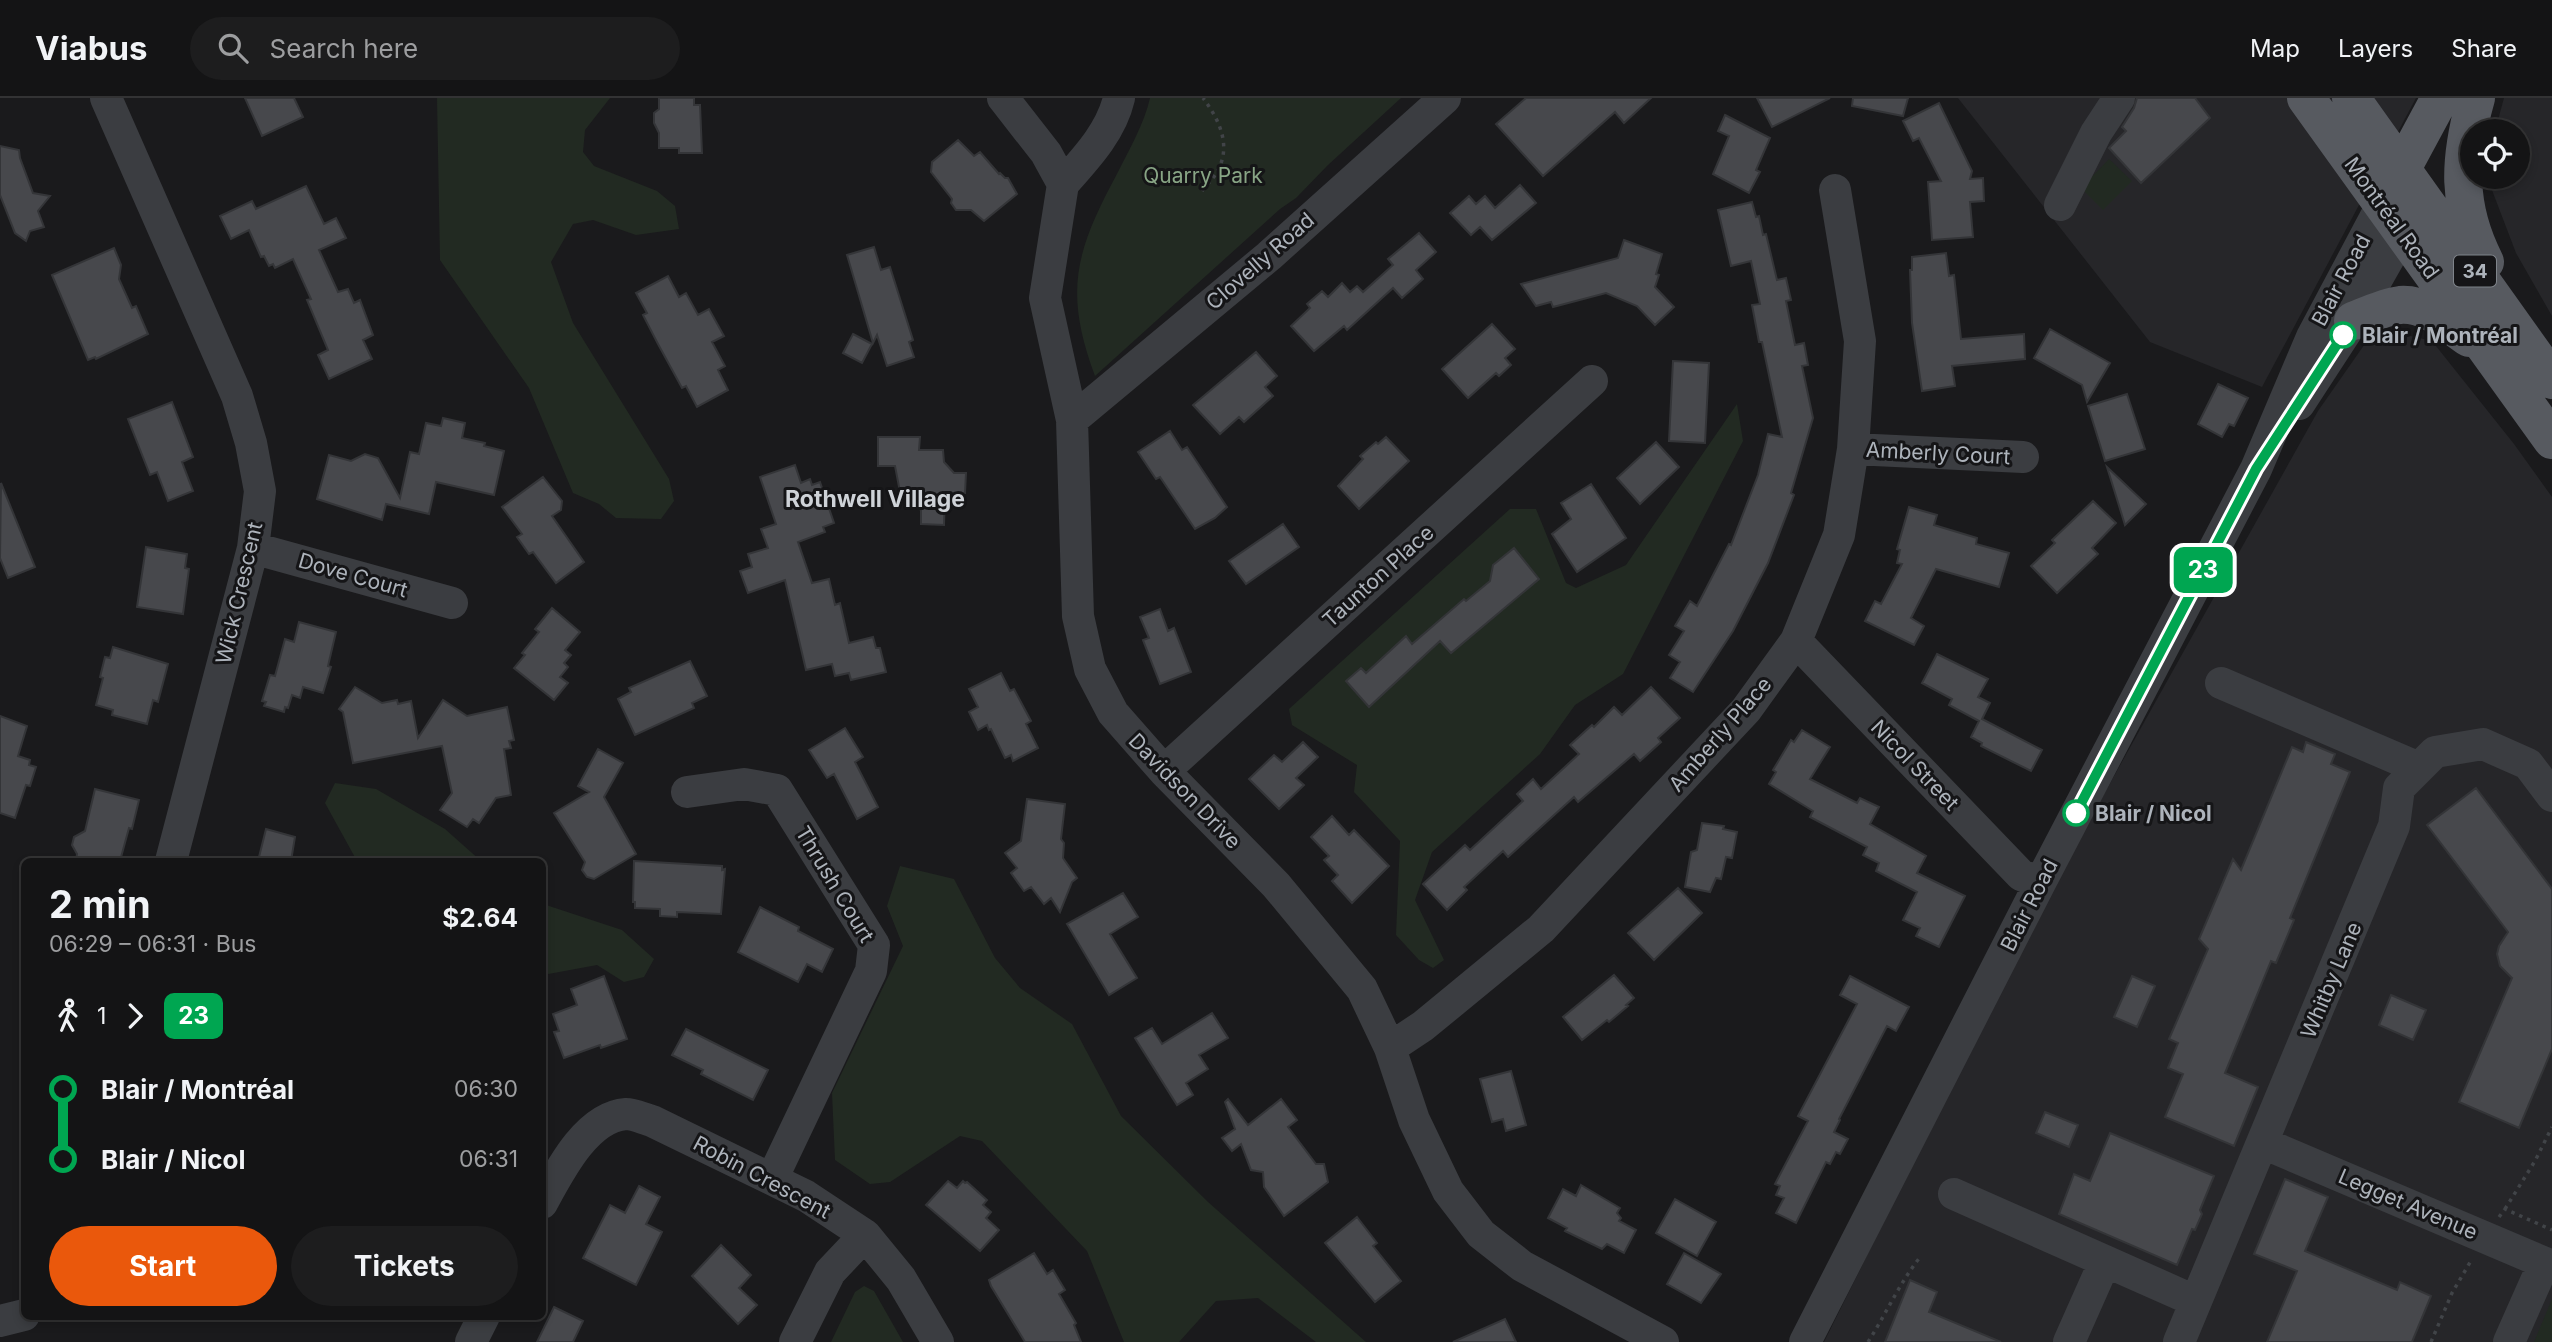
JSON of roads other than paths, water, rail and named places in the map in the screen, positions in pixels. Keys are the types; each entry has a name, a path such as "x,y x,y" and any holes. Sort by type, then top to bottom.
{"main road":[{"name":"Montréal Road","path":"2306,98 2552,440"},
{"name":"Montréal Road","path":"2351,98 2552,380"},
{"name":"Blair Road","path":"2412,184 2440,98"},
{"name":"Blair Road","path":"2392,219 2412,184 2476,98"},
{"path":"2476,98 2463,152 2464,201 2475,243 2527,345"},
{"path":"2353,321 2393,307 2414,306 2435,314 2487,350"}],"street":[{"name":"Wick Crescent","path":"106,98 237,396 251,443 260,491 253,548 172,858"},
{"path":"1003,98 1046,153 1063,184 1096,147 1119,98"},
{"name":"Clovelly Road","path":"1072,420 1269,256 1445,98"},
{"path":"2060,205 2096,133 2119,98"},
{"name":"Davidson Drive","path":"1063,184 1045,298 1072,420 1078,616 1090,669 1113,713 1164,771 1276,885 1362,989 1390,1048 1414,1120 1448,1191 1481,1234 1522,1266 1663,1342"},
{"name":"Amberly Place","path":"1390,1048 1423,1026 1541,929 1746,710 1796,641 1839,535 1853,449 1860,341 1835,190"},
{"name":"Blair Road","path":"2256,469 2353,321 2392,219"},
{"name":"Blair Road","path":"1805,1342 2256,469 2312,337 2392,219"},
{"name":"Taunton Place","path":"1164,771 1592,381"},
{"name":"Amberly Court","path":"1853,449 2023,457"},
{"name":"Dove Court","path":"253,548 452,603"},
{"name":"Nicol Street","path":"1796,641 2021,875 2040,883"},
{"path":"2221,683 2419,768"},
{"name":"Whitby Lane","path":"2179,1342 2394,827 2399,788 2435,752 2483,744 2528,764 2552,796"},
{"name":"Thrush Court","path":"687,792 744,784 776,790 874,945 871,971 772,1179"},
{"name":"Robin Crescent","path":"546,1196 580,1140 606,1119 627,1114 652,1121 806,1196 865,1236 901,1279 938,1342"},
{"name":"Legget Avenue","path":"2263,1143 2548,1264"},
{"path":"1954,1194 2195,1301"},
{"path":"795,1342 830,1272 865,1236"},
{"path":"2069,1342 2105,1261"},
{"path":"2509,1342 2548,1264"},
{"path":"0,1321 21,1316"}],"place":[{"name":"Blair / Montréal","path":"2343,335"},
{"name":"Blair / Nicol","path":"2076,813"}],"district":[{"name":"Rothwell Village","path":"875,499"}],"park label":[{"name":"Quarry Park","path":"1203,175"}]}
